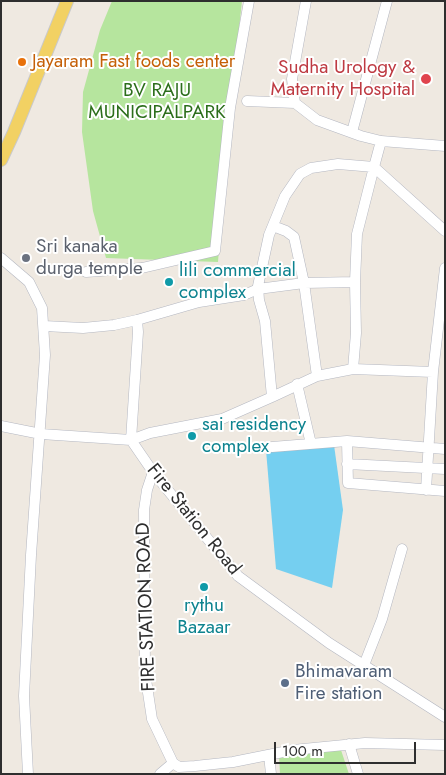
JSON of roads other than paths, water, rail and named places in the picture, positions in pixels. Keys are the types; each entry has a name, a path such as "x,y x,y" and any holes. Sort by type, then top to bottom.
{"main road":[{"path":"1,160 67,1"}],"street":[{"path":"86,272 142,268 215,250 230,108 249,1"},
{"path":"295,103 292,79 306,1"},
{"path":"352,132 387,1"},
{"path":"247,102 295,103 317,120 381,141 445,146"},
{"path":"353,370 356,334 355,282 357,234 381,141"},
{"path":"272,397 265,321 258,289 273,226 285,196 300,174 311,168 338,164 374,167 445,231"},
{"path":"273,226 286,231 294,237 304,283 317,376"},
{"path":"1,258 29,282 42,308 44,326 45,355 41,434 31,555 24,696 28,774"},
{"path":"426,490 433,372 445,268"},
{"path":"44,326 83,328 114,325 198,302 244,295 258,289 304,283 355,282"},
{"path":"131,440 138,332 137,320"},
{"path":"1,426 41,434 131,440 150,433 222,419 317,376 353,370 433,372"},
{"path":"297,384 311,444"},
{"name":"Fire Station Road","path":"131,440 153,472 238,576 329,644 445,717"},
{"path":"347,441 348,483 445,491"},
{"path":"272,447 347,441 445,449"},
{"path":"347,464 445,469"},
{"name":"FIRE STATION ROAD","path":"153,472 144,510 145,673 152,719 172,763"},
{"path":"364,666 382,619 402,549"},
{"path":"160,774 172,763 179,767 195,770 293,750 349,744 445,745"},
{"path":"349,744 358,774"},
{"path":"270,755 271,774"}],"water":[{"path":"334,445 343,510 332,588 276,569 266,450"}],"place":[{"name":"Jayaram Fast foods center","path":"22,62"},
{"name":"Sudha Urology & Maternity Hospital","path":"426,79"},
{"name":"Sri kanaka durga temple","path":"26,258"},
{"name":"lili commercial complex","path":"169,282"},
{"name":"sai residency complex","path":"192,436"},
{"name":"rythu Bazaar","path":"204,587"},
{"name":"Bhimavaram Fire station","path":"285,683"}],"park label":[{"name":"BV RAJU MUNICIPALPARK","path":"157,102"}]}
